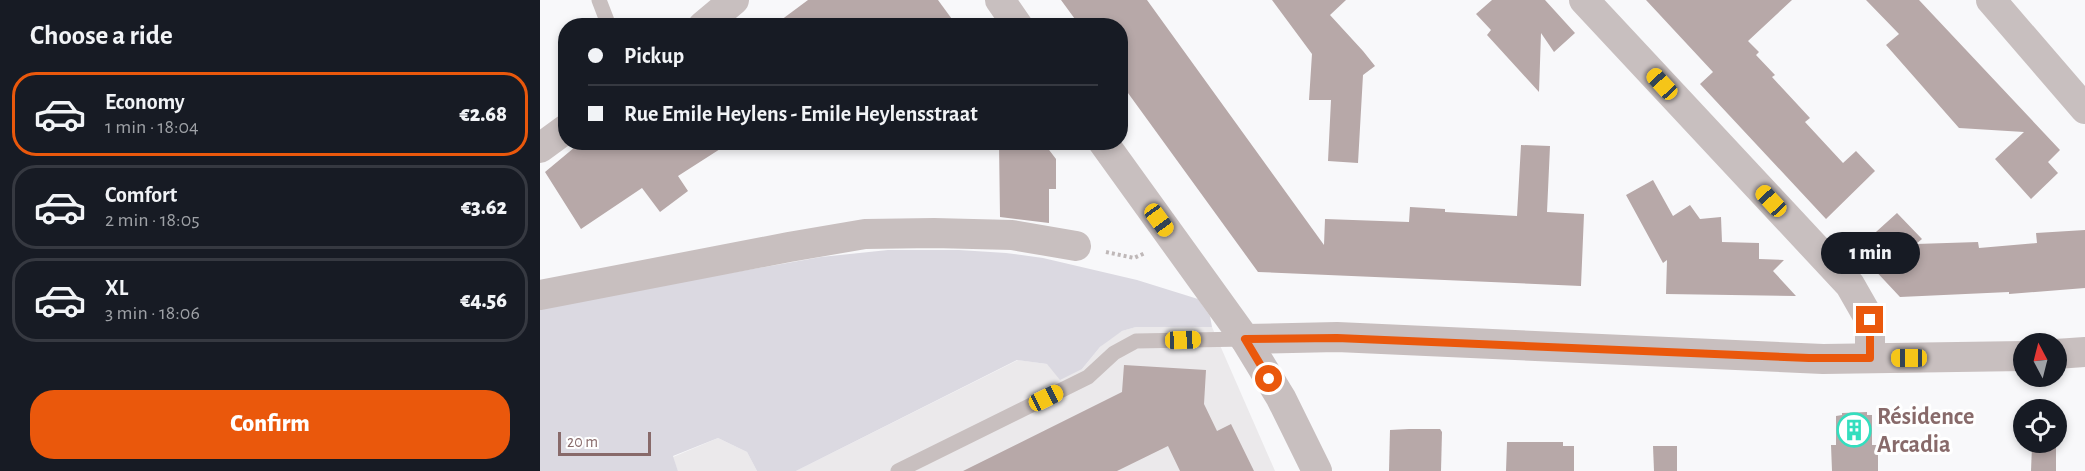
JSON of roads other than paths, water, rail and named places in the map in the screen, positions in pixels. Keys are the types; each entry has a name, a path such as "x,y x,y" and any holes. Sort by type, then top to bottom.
{"street":[{"path":"713,18 735,0"},
{"path":"1000,0 1012,18"},
{"path":"1584,0 1850,285 1870,320 1870,358"},
{"path":"1991,0 2085,109"},
{"path":"540,148 558,135"},
{"path":"1109,150 1245,339 1281,398 1317,471"},
{"path":"540,295 866,234 1012,235 1076,246"},
{"path":"1245,339 1337,338 1816,359 2013,356"},
{"path":"2067,353 2085,352"}],"lane":[{"path":"599,0 606,18"},
{"path":"898,471 1088,377 1114,353 1136,341 1245,339"}],"place":[{"name":"Résidence Arcadia","path":"1854,430"}]}
